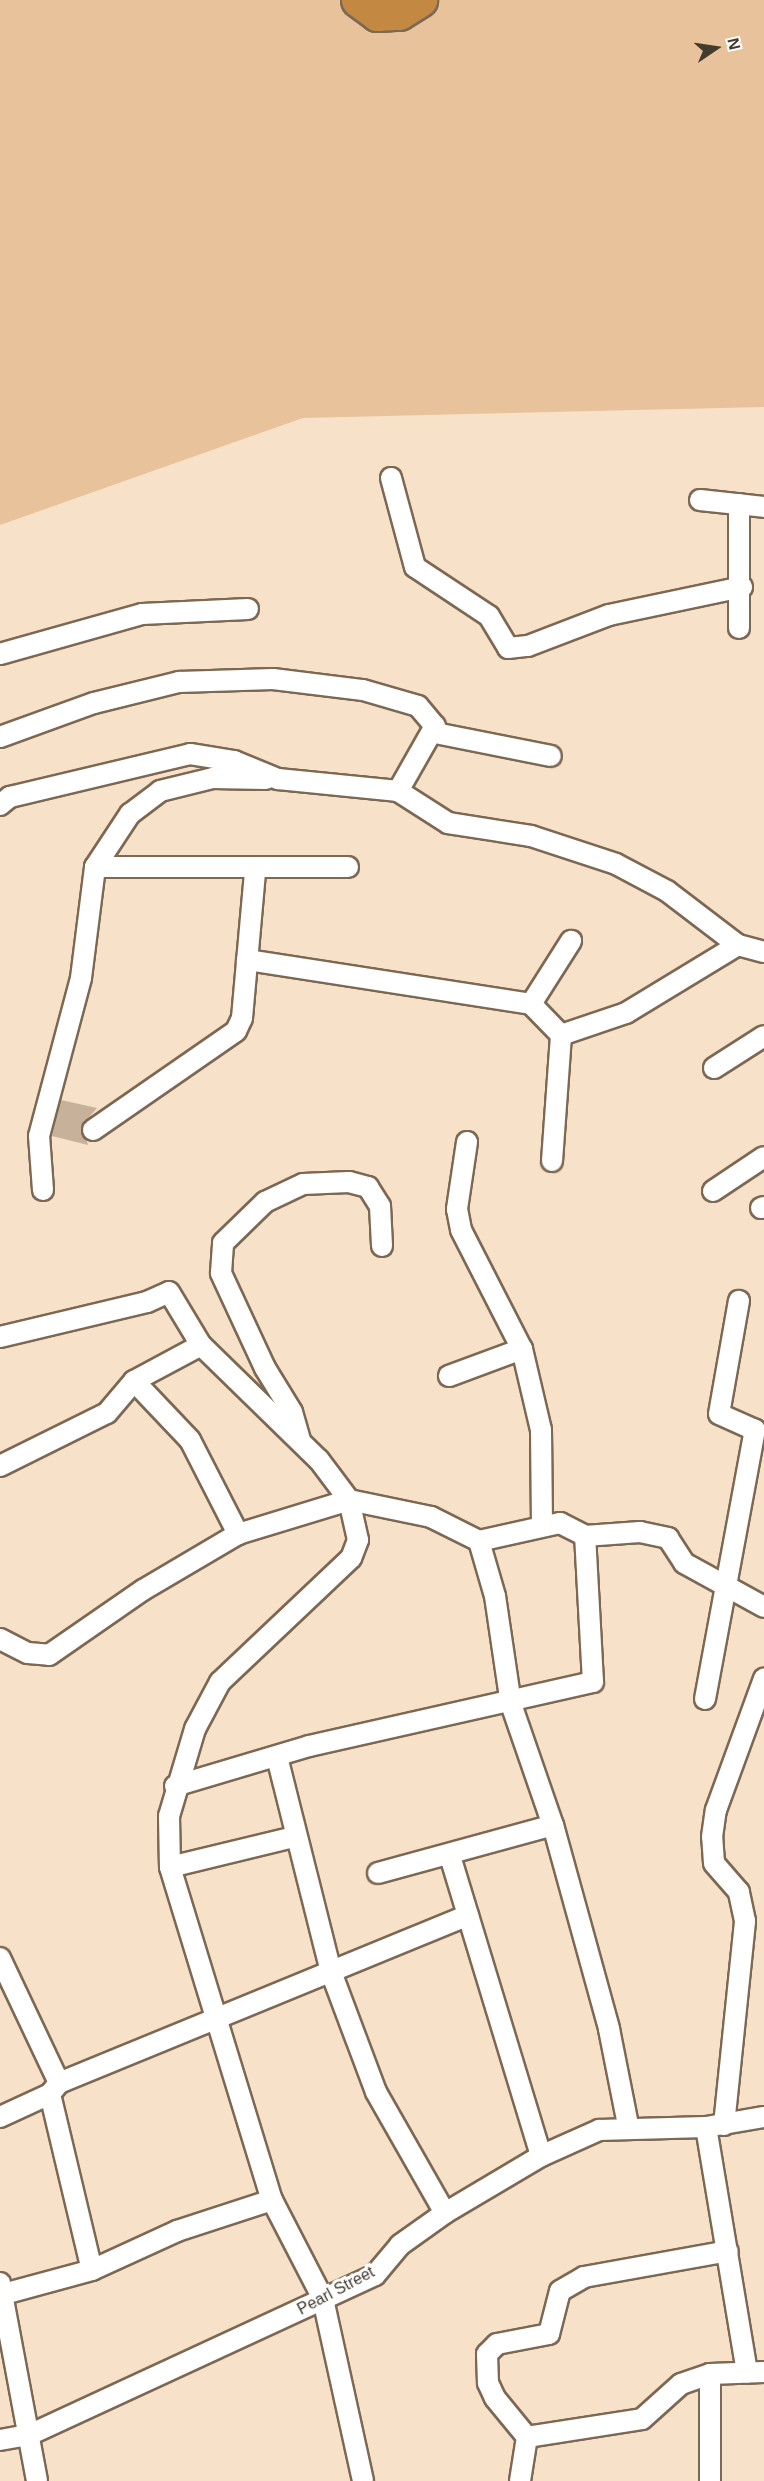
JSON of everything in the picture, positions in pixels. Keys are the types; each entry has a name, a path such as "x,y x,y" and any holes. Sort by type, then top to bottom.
{"highway":[{"path":"358,0 377,14 399,13 420,0"}],"street":[{"path":"391,478 414,567 489,616 508,648 528,646 609,615 742,587"},
{"path":"700,500 764,507"},
{"path":"739,504 742,587 739,628"},
{"path":"0,654 142,614 248,609"},
{"path":"0,737 94,703 178,682 273,679 363,690 418,706 432,718 435,733 398,792"},
{"path":"435,733 551,756"},
{"path":"0,805 10,796 190,754 234,761 278,779"},
{"path":"43,1190 39,1136 81,978 95,867 130,814 160,791 213,778 278,779 398,792 448,823 531,836 616,864 667,891 738,945 764,952"},
{"path":"95,867 255,871 348,867"},
{"path":"93,1130 236,1031 247,960 255,871"},
{"path":"531,1004 571,941"},
{"path":"561,1035 627,1013 738,945"},
{"path":"247,960 531,1004 561,1035 552,1161"},
{"path":"714,1068 764,1036"},
{"path":"467,1142 457,1209 461,1230 522,1349 542,1430 542,1523"},
{"path":"713,1191 764,1157"},
{"path":"301,1443 292,1412 265,1368 221,1273 223,1243 265,1202 303,1184 349,1182 369,1187 380,1206 382,1246"},
{"path":"0,1336 147,1302 170,1292 201,1345 301,1443 349,1500 358,1539 351,1558 220,1682 195,1729 175,1786 170,1867 214,2017 272,2200 323,2299 363,2481"},
{"path":"705,1699 755,1430 719,1414 740,1301"},
{"path":"0,1466 107,1413 134,1380 201,1345"},
{"path":"449,1376 522,1349"},
{"path":"134,1380 190,1440 238,1534"},
{"path":"0,1639 39,1656 49,1655 143,1590 238,1534 349,1500 431,1518 479,1541 542,1523 560,1523 585,1536 640,1532 668,1538 684,1563 725,1590 764,1607"},
{"path":"175,1786 277,1757 511,1704 593,1682 585,1536"},
{"path":"479,1541 495,1596 511,1704 553,1826 609,2029 628,2125"},
{"path":"527,2437 642,2419 681,2384 710,2374 755,2372 728,2252 715,2126 745,1921 739,1892 714,1863 712,1838 716,1810 764,1679"},
{"path":"277,1757 294,1837 331,1972 376,2092 445,2213"},
{"path":"378,1874 553,1826"},
{"path":"170,1867 294,1837"},
{"path":"450,1856 542,2156"},
{"path":"0,2117 54,2088 214,2017 331,1972 468,1915"},
{"path":"0,1958 54,2088 92,2270"},
{"name":"Pearl Street","path":"0,2440 29,2435 375,2275 400,2245 445,2213 542,2156 599,2130 628,2125 715,2126 764,2117"},
{"path":"37,2481 1,2290 92,2270 177,2231 272,2200"},
{"path":"520,2481 527,2437 488,2383 488,2354 497,2344 549,2334 560,2291 584,2277 728,2252"},
{"path":"710,2374 710,2481"}],"shaded area":[{"path":"0,0 764,0 764,407 303,418 0,525"}],"building":[{"path":"61,1100 97,1108 82,1125 88,1145 52,1136"}]}
